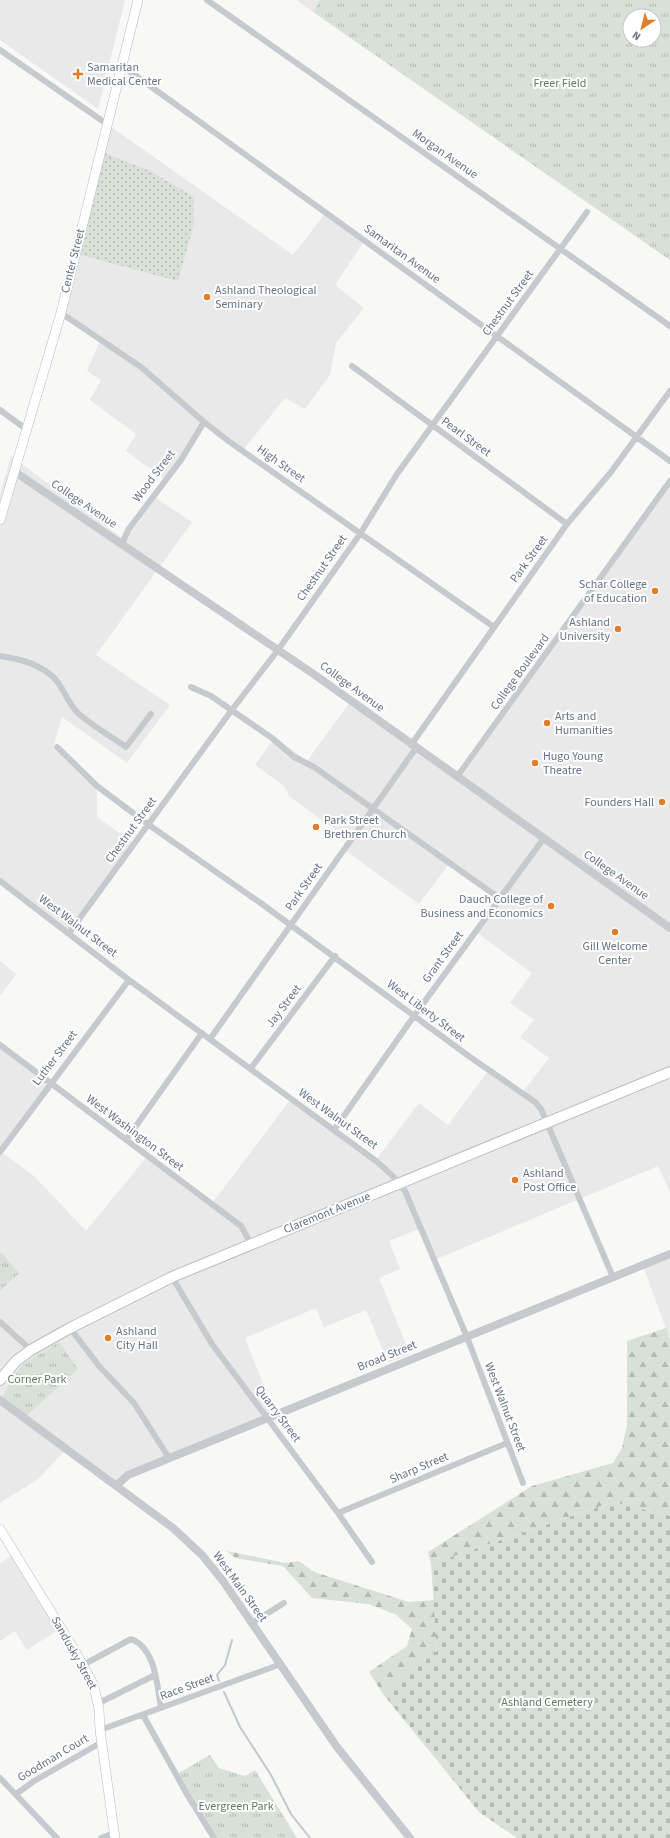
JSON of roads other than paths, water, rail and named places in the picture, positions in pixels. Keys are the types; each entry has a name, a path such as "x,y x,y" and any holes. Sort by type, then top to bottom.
{"main road":[{"name":"Center Street","path":"1,514 15,472 26,429 61,313 138,0"},
{"name":"Claremont Avenue","path":"0,1380 16,1361 32,1350 70,1328 172,1277 670,1072"},
{"name":"Sandusky Street","path":"0,1529 83,1665 94,1686 99,1703 100,1730 115,1836"}],"street":[{"name":"Morgan Avenue","path":"207,0 670,326"},
{"path":"0,50 107,124"},
{"name":"Samaritan Avenue","path":"121,65 670,460"},
{"name":"Chestnut Street","path":"69,933 231,711 278,650 360,534 397,474 587,212"},
{"name":"High Street","path":"61,313 141,367 204,422 360,534 494,626"},
{"name":"Pearl Street","path":"352,366 567,524"},
{"name":"Park Street","path":"210,1038 373,809 494,626 567,524 595,493 670,391"},
{"path":"0,410 26,429"},
{"name":"Wood Street","path":"122,544 128,530 181,460 204,422"},
{"name":"College Avenue","path":"15,472 278,650 670,928"},
{"name":"College Boulevard","path":"457,777 670,481"},
{"path":"0,656 25,661 42,669 60,686 76,712 126,747 151,714"},
{"path":"191,687 206,692 231,711 272,738 294,757 314,767 499,898"},
{"name":"West Liberty Street","path":"57,748 97,786 291,924 414,1016 535,1102 541,1109 613,1277"},
{"name":"Grant Street","path":"334,1130 414,1016 544,838"},
{"name":"West Walnut Street","path":"0,881 129,980 251,1068 390,1172 400,1183 405,1191 467,1337 523,1483"},
{"name":"Jay Street","path":"251,1068 335,956"},
{"name":"Luther Street","path":"0,1152 129,980"},
{"path":"126,1140 202,1033"},
{"name":"West Washington Street","path":"0,1045 241,1226 251,1244"},
{"name":"Broad Street","path":"117,1485 128,1475 670,1254"},
{"name":"Quarry Street","path":"172,1277 212,1344 338,1513 372,1562"},
{"path":"0,1322 32,1350"},
{"path":"70,1328 99,1366 134,1403 169,1458"},
{"name":"West Main Street","path":"0,1400 117,1485 173,1528 202,1554 223,1581 337,1746 410,1838"},
{"name":"Sharp Street","path":"338,1513 507,1443"},
{"path":"252,1623 284,1603"},
{"path":"83,1665 131,1639 140,1643 151,1660 161,1708"},
{"name":"Race Street","path":"100,1730 281,1664"},
{"path":"99,1703 155,1675"},
{"path":"143,1715 188,1796 214,1838"},
{"name":"Goodman Court","path":"16,1794 34,1781 102,1742"},
{"path":"0,1778 57,1838"},
{"path":"101,1838 115,1836"}],"waterway":[{"path":"219,1681 217,1675 225,1665 232,1640"},
{"path":"224,1692 240,1727 271,1775 291,1814 310,1838"}],"place":[{"name":"Samaritan Medical Center","path":"78,74"},
{"name":"Ashland Theological Seminary","path":"207,297"},
{"name":"Schar College of Education","path":"655,591"},
{"name":"Ashland University","path":"618,629"},
{"name":"Arts and Humanities","path":"547,723"},
{"name":"Hugo Young Theatre","path":"535,763"},
{"name":"Founders Hall","path":"662,802"},
{"name":"Park Street Brethren Church","path":"316,827"},
{"name":"Dauch College of Business and Economics","path":"551,906"},
{"name":"Gill Welcome Center","path":"615,932"},
{"name":"Ashland Post Office","path":"515,1180"},
{"name":"Ashland City Hall","path":"108,1338"}],"park label":[{"name":"Freer Field","path":"560,83"},
{"name":"Corner Park","path":"37,1379"},
{"name":"Ashland Cemetery","path":"547,1702"},
{"name":"Evergreen Park","path":"236,1806"}]}
